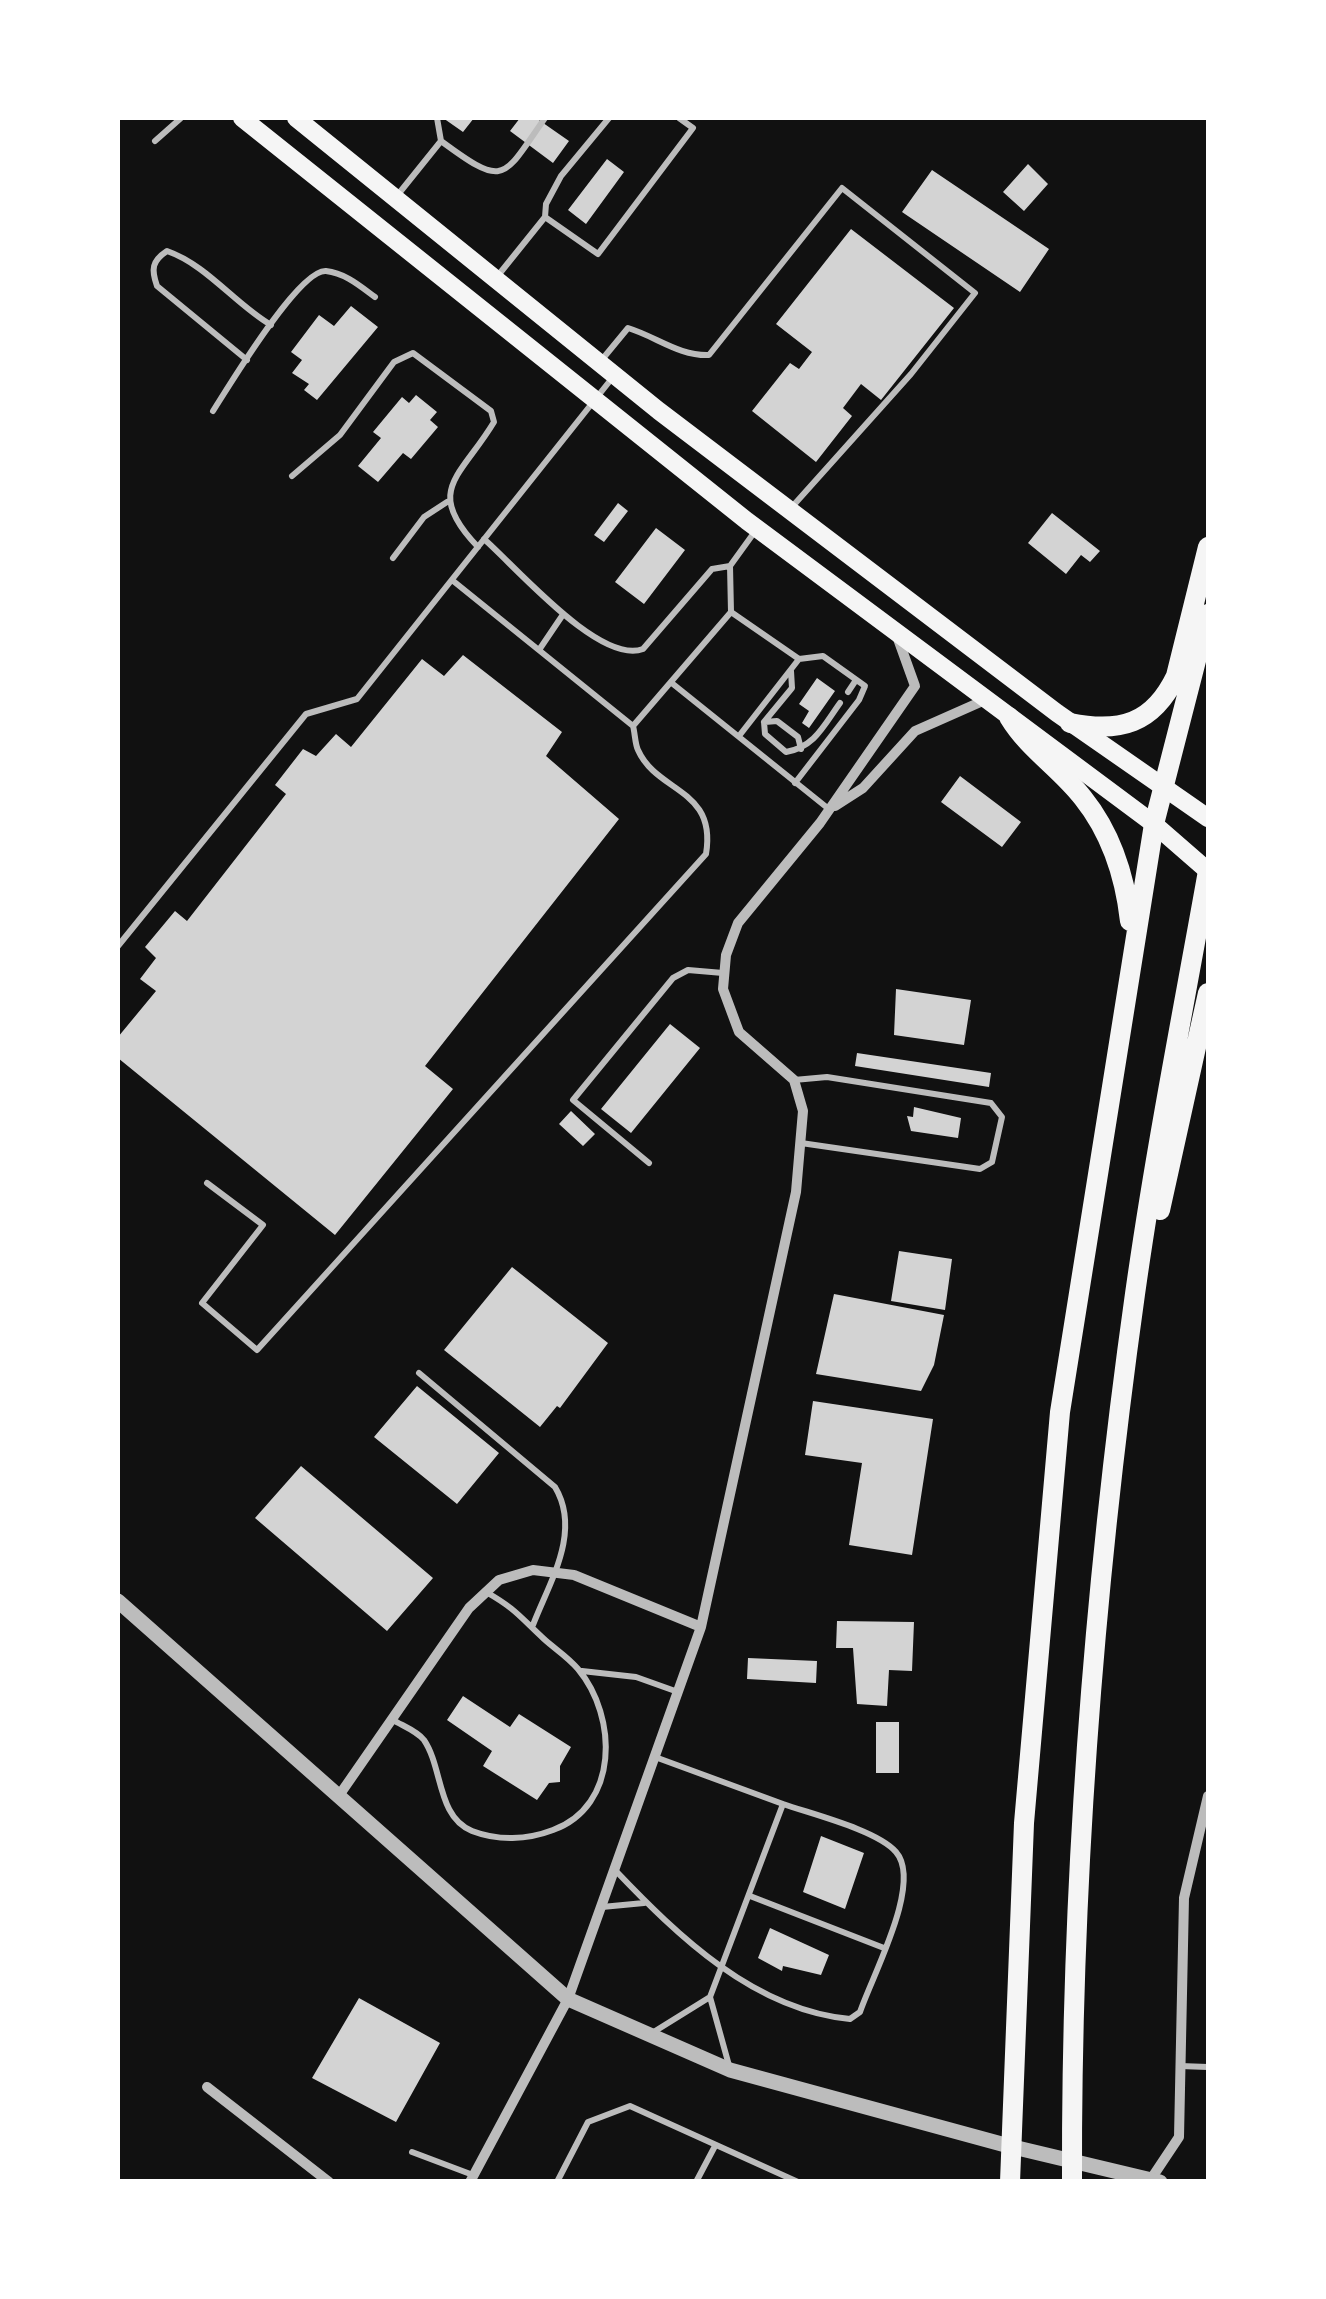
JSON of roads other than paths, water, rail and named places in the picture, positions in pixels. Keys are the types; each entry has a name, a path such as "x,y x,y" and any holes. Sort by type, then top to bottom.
{"highway":[{"path":"1070,722 1104,729 1126,724 1152,712 1166,696 1176,676 1208,547"},
{"path":"1010,2182 1024,1824 1060,1412 1154,824 1208,614"},
{"path":"1010,718 1024,742 1084,798 1108,840 1126,886 1132,948"},
{"path":"1072,2182 1074,2018 1090,1743 1111,1493 1135,1294 1208,871"},
{"path":"1135,1294 1180,1139 1208,993"}],"main road":[{"path":"242,118 757,529 1154,824 1208,871"},
{"path":"296,118 615,375 790,510 1070,722 1208,818"}],"street":[{"path":"472,2178 568,1999 701,1628 796,1192 803,1112 794,1080 739,1032 723,989 724,973 738,923 830,810 915,686 894,630"},
{"path":"830,810 863,788 915,731 985,700"},
{"path":"338,1796 469,1608 499,1580 533,1570 574,1575 701,1628"},
{"path":"118,1601 568,1999 730,2070 1009,2146 1156,2180 1180,2137 1184,1898 1208,1796"},
{"path":"207,2087 329,2182"}],"lane":[{"path":"155,142 181,118"},
{"path":"438,118 442,142 481,170 495,174 510,168 545,118"},
{"path":"496,279 545,217 546,204 561,176 609,118"},
{"path":"545,217 598,254 693,128 680,118"},
{"path":"396,198 442,142"},
{"path":"600,363 628,328 654,336 687,356 709,356 842,188 975,293 912,374 790,510"},
{"path":"247,360 157,286 152,271 156,258 167,251 184,257 240,307 271,325"},
{"path":"213,411 271,325 315,273 325,271 351,279 375,296"},
{"path":"292,476 340,435 394,362 413,353 491,411 494,422 452,483 447,502 455,523 478,547"},
{"path":"118,946 306,714 356,699 615,375"},
{"path":"393,558 424,516 447,502"},
{"path":"634,726 731,612 730,566 757,529"},
{"path":"484,539 542,590 562,616 614,650 631,653 643,649 712,569 730,566"},
{"path":"207,1183 263,1225 202,1303 257,1350 706,854 710,836 700,809 639,753 634,726 452,580"},
{"path":"731,612 800,658 823,656 864,686 859,700 795,783"},
{"path":"539,650 562,616"},
{"path":"739,736 800,658"},
{"path":"791,670 792,688 764,722 765,734 786,752 810,744 840,703"},
{"path":"848,692 856,680"},
{"path":"673,684 830,810"},
{"path":"764,722 777,721 798,737 800,749"},
{"path":"649,1163 573,1100 673,978 688,970 724,973"},
{"path":"794,1080 827,1077 992,1103 1002,1117 992,1162 980,1169 800,1143"},
{"path":"419,1373 555,1487 564,1518 558,1573 533,1625"},
{"path":"392,1719 422,1736 453,1820 492,1838 532,1838 570,1824 594,1801 608,1746 597,1705 580,1671 514,1606 486,1592"},
{"path":"580,1671 636,1677 678,1692"},
{"path":"614,1870 645,1904 723,1969 762,1991 850,2018 860,2012 908,1878 896,1851 879,1840 654,1757"},
{"path":"650,2034 710,1998 782,1804"},
{"path":"750,1896 884,1948"},
{"path":"601,1907 645,1904"},
{"path":"710,1998 730,2070"},
{"path":"1179,2066 1208,2066"},
{"path":"557,2182 588,2122 630,2106 798,2182"},
{"path":"696,2182 715,2146"},
{"path":"412,2152 472,2178"}]}
